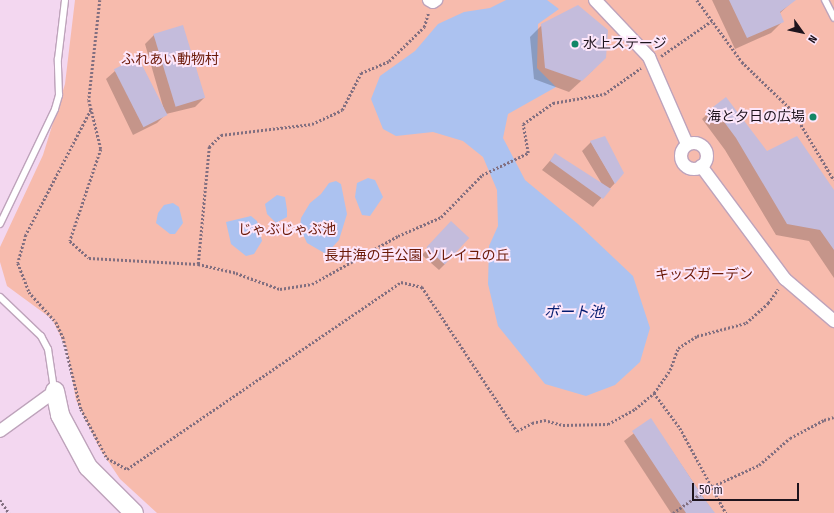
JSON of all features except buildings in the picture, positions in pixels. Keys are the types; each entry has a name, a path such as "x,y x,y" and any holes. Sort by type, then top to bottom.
{"street":[{"path":"595,0 652,63 687,144"},
{"path":"697,143 705,149 706,158 701,166 692,169 681,161 681,151 687,144 697,143"},
{"path":"701,166 785,279 834,321"},
{"path":"0,431 55,391 60,415 88,467 134,513"}],"lane":[{"path":"0,224 55,108 59,95 58,59 65,0"},
{"path":"825,0 834,18"},
{"path":"0,297 41,336 48,349 55,391"}],"path":[{"path":"100,0 89,100 101,149 70,241 89,258 198,264 236,273 280,289 312,284 398,236 442,216 482,175 528,153 523,124 553,103 604,94 636,70 652,63 713,20"},
{"path":"697,0 713,20 742,62 793,111 834,180"},
{"path":"198,264 209,147 221,135 312,124 342,110 360,73 389,61 424,27 433,1"},
{"path":"91,110 26,235 18,263 29,292 56,322 63,337 81,409 107,458 119,466 127,469 401,282 422,286 517,431 532,423 544,420 563,425 608,424 635,409 654,393 670,370 678,348 697,336 746,323 768,303 785,279"},
{"path":"654,393 680,428 726,513"},
{"path":"673,513 712,486 759,465 790,438 824,420 834,417"},
{"path":"0,500 9,513"}],"green space":[{"name":"長井海の手公園 ソレイユの丘","path":"75,0 834,0 834,513 157,513 120,479 100,449 76,400 67,349 52,319 7,286 0,262 0,247 43,155 65,84"}],"water":[{"name":"ボート池","path":"506,0 547,0 559,9 538,24 537,68 556,87 508,114 503,138 525,180 578,224 633,276 650,328 640,362 615,385 586,396 545,384 498,326 488,284 489,246 498,226 497,190 483,157 463,141 433,132 396,136 383,129 371,99 380,76 415,51 438,24 464,12 490,8"},
{"path":"368,178 375,180 383,197 370,216 362,215 355,197 357,183"},
{"path":"336,181 341,184 347,214 339,240 326,254 307,243 300,228 301,218 310,203 321,194 329,183"},
{"path":"277,195 285,197 287,217 276,223 267,214 265,204"},
{"path":"173,203 179,207 183,223 175,234 170,234 156,223 158,213 164,205"},
{"path":"251,216 257,221 262,241 254,254 246,256 231,244 226,222"}],"place":[{"name":"水上ステージ","path":"575,44"},
{"name":"海と夕日の広場","path":"813,117"}],"park label":[{"name":"ふれあい動物村","path":"170,60"},
{"name":"じゃぶじゃぶ池","path":"287,230"},
{"name":"キッズガーデン","path":"704,275"}]}
